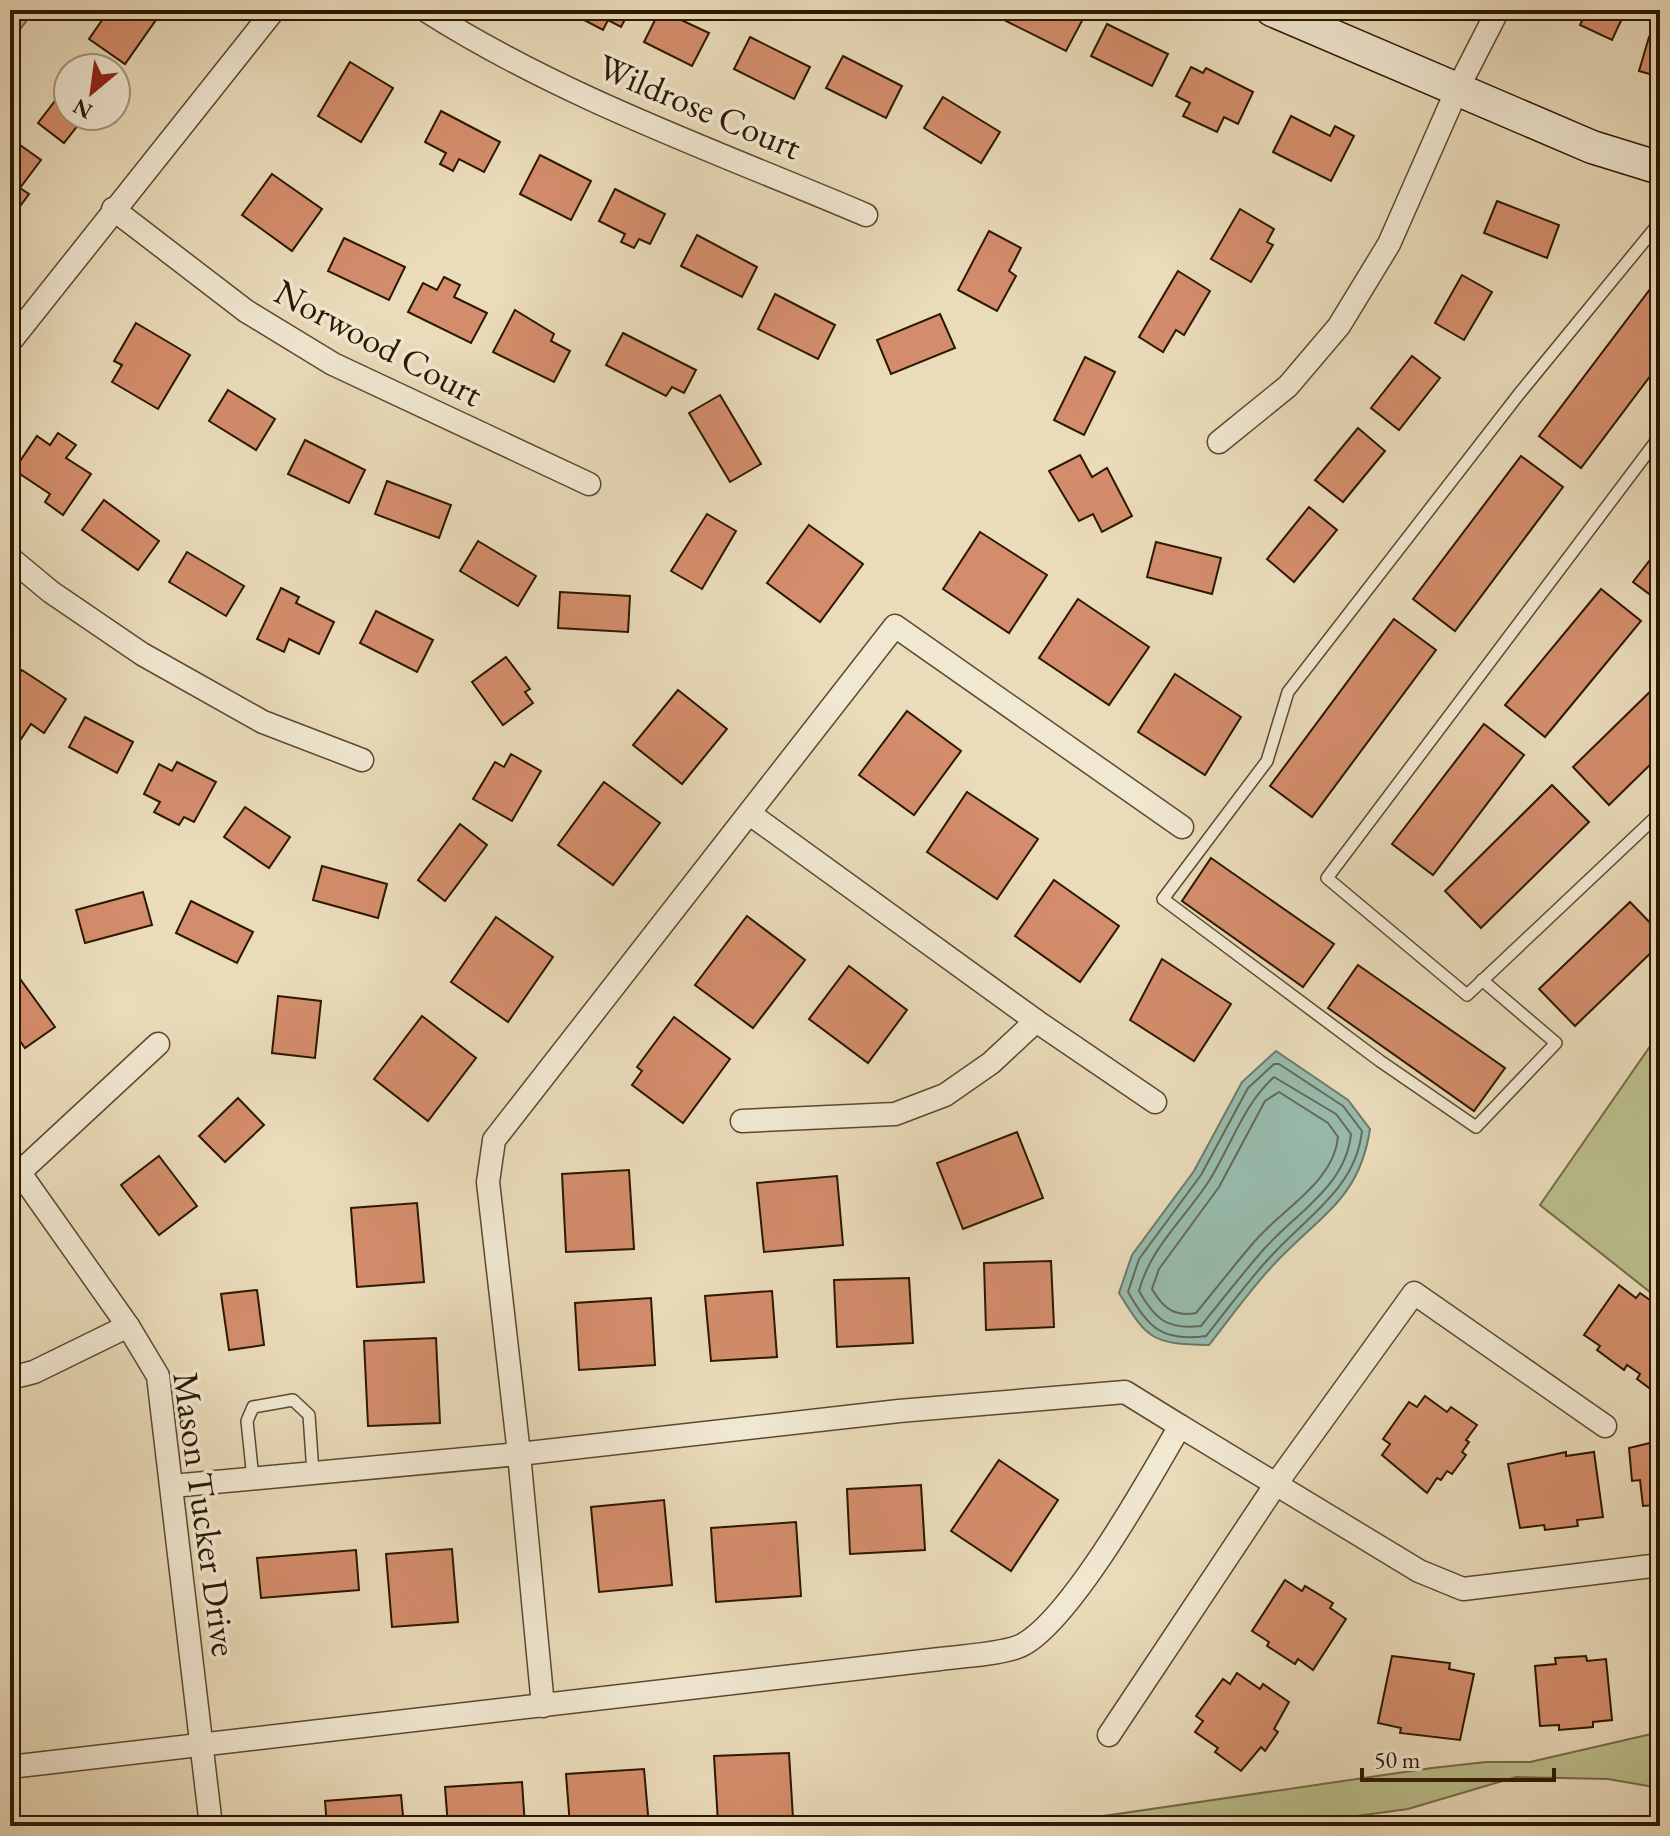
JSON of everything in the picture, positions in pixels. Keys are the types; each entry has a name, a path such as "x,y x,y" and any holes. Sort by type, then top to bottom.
{"street":[{"path":"10,342 274,10"},
{"name":"Wildrose Court","path":"425,10 481,46 599,101 866,215"},
{"path":"1272,10 1456,92 1592,147 1660,168"},
{"path":"1219,442 1288,386 1339,326 1389,244 1456,92 1498,10"},
{"name":"Norwood Court","path":"113,209 246,311 333,364 589,484"},
{"path":"10,558 51,592 142,654 263,722 362,760"},
{"path":"543,1706 519,1454 488,1182 494,1140 895,626 1182,827"},
{"path":"750,814 1036,1021 1155,1102"},
{"path":"742,1121 895,1114 945,1095 991,1063 1036,1021"},
{"path":"15,1166 158,1044"},
{"name":"Mason Tucker Drive","path":"15,1166 128,1326 158,1376 211,1826"},
{"path":"1109,1735 1276,1484 1414,1293 1605,1426"},
{"path":"10,1378 34,1372 128,1326"},
{"path":"172,1486 519,1454 899,1411 1125,1392 1419,1571 1463,1589 1660,1565"},
{"path":"10,1767 940,1659 1024,1645 1063,1607 1139,1497 1180,1426"}],"lane":[{"path":"1482,980 1556,1043 1476,1127 1380,1061 1163,899 1267,761 1288,692 1519,394 1660,222"},
{"path":"1660,436 1327,878 1467,995 1660,813"},
{"path":"253,1479 247,1421 253,1407 293,1400 309,1415 313,1473"}],"green space":[{"path":"10,10 35,10 10,42"},
{"path":"1660,1032 1660,1300 1540,1205"},
{"path":"1660,1732 1660,1788 1608,1779 1516,1777 1408,1809 1283,1826 1035,1826 1432,1768 1486,1762 1530,1762"}],"water":[{"path":"1276,1051 1348,1100 1370,1129 1358,1171 1338,1202 1270,1268 1209,1345 1163,1340 1145,1330 1119,1293 1132,1255 1194,1171 1242,1082"}],"building":[{"path":"109,10 147,10 158,17 132,54 108,52 89,39"},
{"path":"565,10 630,10 621,27 608,20 603,30"},
{"path":"660,10 709,33 692,66 644,42"},
{"path":"1011,10 1070,10 1084,17 1066,51 1006,21"},
{"path":"1587,10 1626,10 1612,40 1580,25"},
{"path":"1107,24 1168,54 1152,86 1091,56"},
{"path":"750,37 810,67 794,99 734,69"},
{"path":"1649,37 1660,41 1660,77 1639,71"},
{"path":"843,56 902,86 886,118 826,88"},
{"path":"350,62 393,88 361,142 318,116"},
{"path":"1191,67 1203,73 1206,68 1253,92 1238,124 1224,117 1217,132 1183,116 1190,103 1176,96"},
{"path":"943,97 1000,132 981,163 924,128"},
{"path":"52,105 52,132 73,132 64,143 38,123"},
{"path":"441,111 500,142 484,172 459,159 453,171 440,164 446,153 425,142"},
{"path":"1291,116 1330,136 1335,126 1354,136 1331,181 1273,152"},
{"path":"13,140 41,160 20,188 29,194 13,216 10,214 10,145"},
{"path":"540,155 591,181 571,220 520,194"},
{"path":"272,174 322,209 292,251 242,215"},
{"path":"615,189 665,214 650,244 639,239 634,248 621,242 625,234 599,221"},
{"path":"1497,201 1559,225 1547,258 1484,233"},
{"path":"1240,209 1274,229 1267,242 1273,245 1251,282 1211,259"},
{"path":"989,231 1021,248 1009,271 1016,276 997,311 958,290"},
{"path":"697,235 757,267 742,297 681,266"},
{"path":"344,238 405,267 389,300 328,271"},
{"path":"1178,271 1210,291 1184,335 1176,330 1163,352 1139,337"},
{"path":"1462,275 1492,292 1464,340 1435,323"},
{"path":"1660,276 1660,363 1581,468 1539,436"},
{"path":"444,277 460,285 454,297 487,313 471,343 408,312 423,283 437,290"},
{"path":"775,294 835,325 818,359 758,329"},
{"path":"515,310 554,334 551,341 570,351 554,382 493,352"},
{"path":"940,314 955,348 891,374 877,340"},
{"path":"136,323 190,355 158,409 112,382 122,365 114,361"},
{"path":"623,333 696,370 684,393 672,387 666,396 606,365"},
{"path":"1412,356 1440,378 1399,430 1371,408"},
{"path":"1085,357 1115,372 1084,435 1054,420"},
{"path":"228,390 275,419 256,450 209,421"},
{"path":"720,395 761,464 730,482 689,413"},
{"path":"1358,428 1385,451 1343,502 1315,480"},
{"path":"58,433 76,445 66,458 91,474 63,515 45,502 50,494 14,470 37,436 50,445"},
{"path":"305,440 365,470 349,503 288,474"},
{"path":"1080,455 1092,477 1107,468 1132,516 1102,532 1093,514 1079,521 1049,471"},
{"path":"1521,456 1563,487 1455,631 1413,599"},
{"path":"387,481 451,505 439,538 375,514"},
{"path":"104,500 159,541 138,570 82,530"},
{"path":"1309,507 1337,530 1294,582 1267,559"},
{"path":"707,514 736,531 702,589 671,571"},
{"path":"809,525 863,564 820,622 767,583"},
{"path":"980,532 1047,575 1009,633 943,589"},
{"path":"478,541 536,576 518,606 460,571"},
{"path":"1156,542 1221,558 1212,594 1147,577"},
{"path":"1660,547 1660,602 1633,582"},
{"path":"187,552 244,586 226,616 169,582"},
{"path":"281,588 299,597 296,603 334,622 319,654 289,639 284,652 257,639"},
{"path":"1601,589 1641,621 1545,737 1505,705"},
{"path":"560,592 630,596 628,632 558,628"},
{"path":"1078,599 1149,647 1109,705 1039,658"},
{"path":"376,611 433,640 417,672 360,643"},
{"path":"1394,619 1436,650 1312,817 1270,786"},
{"path":"506,657 530,689 525,692 533,703 503,725 472,682"},
{"path":"10,668 19,674 22,670 66,699 44,733 31,724 21,739 10,731"},
{"path":"1175,674 1241,717 1205,775 1138,732"},
{"path":"1660,682 1660,755 1609,805 1573,767"},
{"path":"678,690 727,729 682,784 633,745"},
{"path":"907,711 961,751 914,815 859,775"},
{"path":"85,717 133,742 117,773 69,747"},
{"path":"1484,724 1524,755 1433,875 1392,844"},
{"path":"511,754 541,771 512,821 473,799 495,762 504,767"},
{"path":"177,762 216,782 194,822 184,817 179,825 154,812 160,802 144,794 159,764 172,771"},
{"path":"604,782 660,823 613,885 558,845"},
{"path":"1552,785 1589,822 1481,928 1445,891"},
{"path":"967,792 1038,839 997,899 927,852"},
{"path":"245,807 290,837 269,868 224,837"},
{"path":"460,824 487,845 445,901 418,880"},
{"path":"1211,858 1334,944 1303,987 1182,901"},
{"path":"322,866 387,884 378,918 313,900"},
{"path":"1054,880 1119,926 1080,982 1015,936"},
{"path":"143,892 152,925 85,943 76,910"},
{"path":"191,901 253,932 237,963 176,933"},
{"path":"1630,902 1660,933 1660,944 1575,1026 1539,989"},
{"path":"747,916 805,960 753,1028 695,985"},
{"path":"496,917 553,957 508,1022 451,982"},
{"path":"1162,959 1231,1004 1194,1061 1130,1020"},
{"path":"10,965 55,1027 25,1048 10,1027"},
{"path":"1358,965 1505,1068 1474,1111 1328,1008"},
{"path":"849,966 907,1010 868,1063 809,1019"},
{"path":"278,996 321,1001 315,1058 272,1053"},
{"path":"422,1016 476,1058 428,1121 374,1079"},
{"path":"674,1017 730,1059 683,1123 632,1085 642,1071 637,1067"},
{"path":"238,1098 264,1125 225,1162 199,1136"},
{"path":"1017,1132 1043,1198 963,1229 937,1163"},
{"path":"159,1156 197,1206 159,1235 121,1185"},
{"path":"629,1170 634,1249 566,1252 562,1174"},
{"path":"837,1176 843,1245 764,1252 757,1183"},
{"path":"417,1203 424,1282 357,1287 351,1208"},
{"path":"1051,1261 1054,1327 986,1330 984,1263"},
{"path":"909,1278 913,1343 837,1347 834,1280"},
{"path":"1619,1285 1636,1298 1640,1293 1660,1307 1660,1388 1656,1393 1637,1379 1640,1374 1627,1365 1624,1370 1597,1350 1600,1346 1584,1335"},
{"path":"257,1290 264,1345 229,1350 221,1294"},
{"path":"772,1291 777,1357 711,1361 705,1296"},
{"path":"651,1298 655,1365 579,1370 575,1303"},
{"path":"436,1338 440,1423 368,1426 364,1341"},
{"path":"1425,1396 1447,1412 1451,1407 1477,1425 1466,1440 1469,1442 1462,1452 1466,1455 1452,1474 1447,1471 1441,1480 1437,1478 1427,1493 1382,1455 1390,1444 1383,1439 1409,1402 1417,1407"},
{"path":"1660,1434 1660,1514 1657,1514 1656,1505 1643,1506 1640,1480 1632,1481 1629,1448 1658,1441 1655,1435"},
{"path":"1566,1452 1566,1456 1594,1452 1603,1517 1577,1520 1578,1526 1545,1530 1544,1525 1520,1528 1508,1464"},
{"path":"999,1460 1058,1500 1011,1571 951,1531"},
{"path":"921,1485 925,1550 850,1554 847,1489"},
{"path":"664,1500 672,1585 599,1592 591,1507"},
{"path":"796,1522 801,1596 716,1602 711,1528"},
{"path":"452,1549 458,1622 392,1627 386,1554"},
{"path":"356,1550 359,1590 261,1598 257,1558"},
{"path":"1285,1580 1302,1591 1305,1586 1333,1603 1330,1608 1346,1619 1313,1670 1298,1659 1295,1664 1267,1646 1269,1642 1252,1631"},
{"path":"1392,1656 1450,1663 1449,1669 1474,1674 1460,1740 1400,1733 1401,1728 1378,1723"},
{"path":"1586,1656 1587,1661 1606,1659 1612,1720 1593,1722 1593,1727 1559,1730 1559,1725 1540,1726 1535,1666 1556,1664 1555,1658"},
{"path":"1237,1673 1260,1689 1263,1684 1289,1702 1274,1729 1278,1732 1265,1751 1261,1747 1241,1771 1215,1752 1218,1748 1195,1732 1203,1721 1196,1716 1223,1679 1230,1684"},
{"path":"789,1753 793,1818 718,1823 714,1756"},
{"path":"644,1769 649,1826 570,1826 566,1774"},
{"path":"522,1782 525,1826 448,1826 445,1787"},
{"path":"401,1795 404,1826 327,1826 325,1801"}]}
